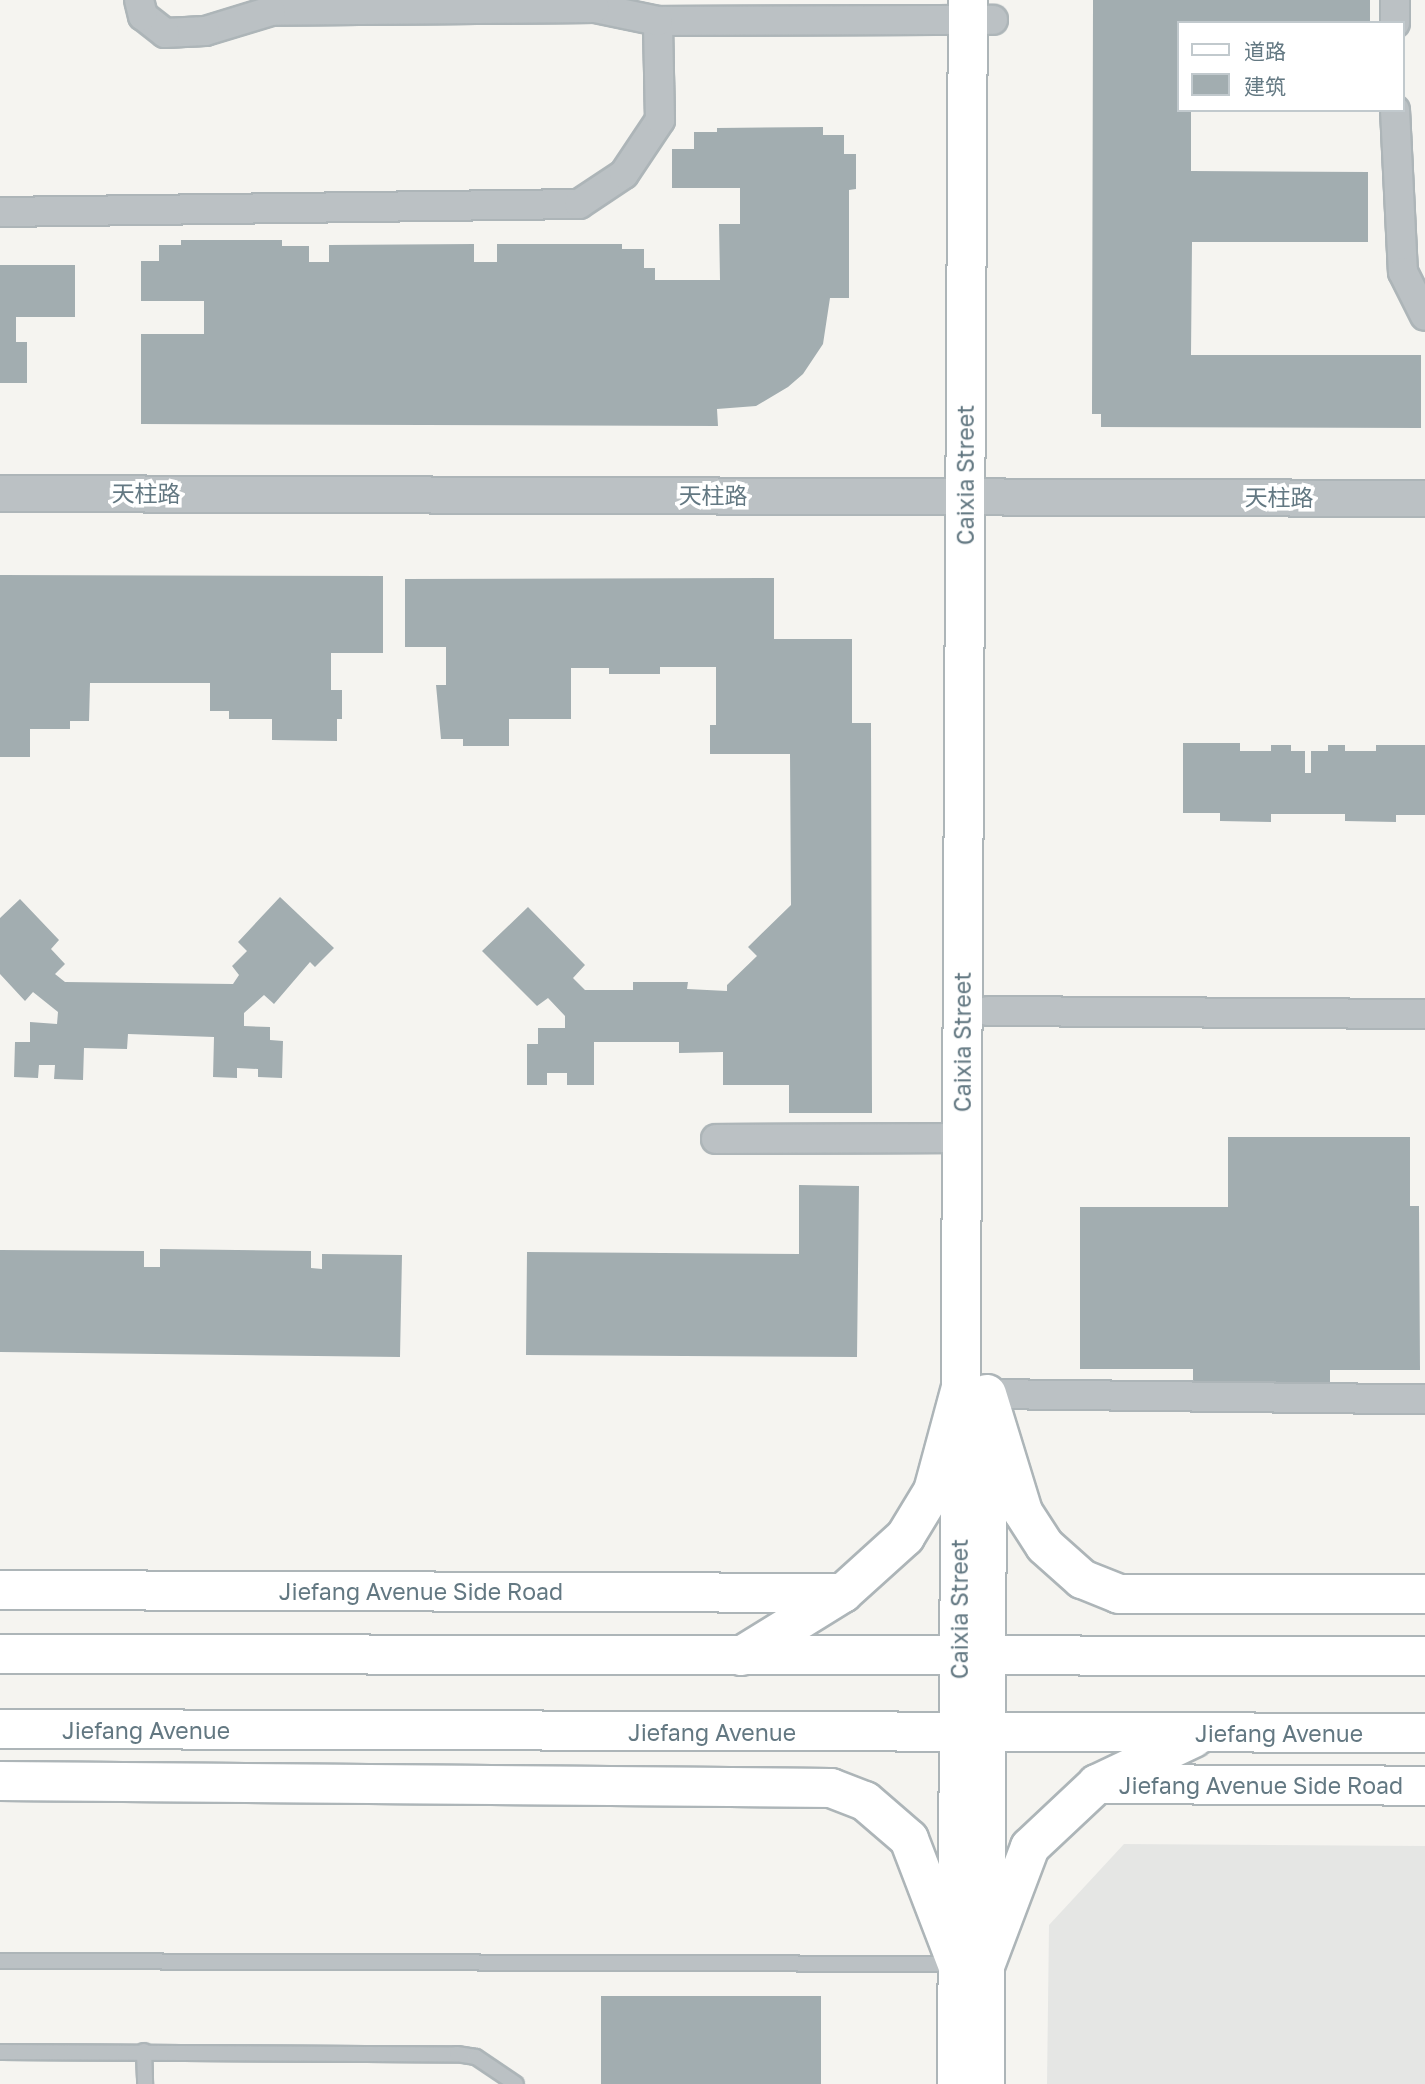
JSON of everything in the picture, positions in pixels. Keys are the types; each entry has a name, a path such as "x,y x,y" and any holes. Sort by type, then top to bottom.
{"main road":[{"name":"Caixia Street","path":"974,1392 961,1138 978,496 980,10"},
{"name":"Caixia Street","path":"957,2084 971,1965 974,1392 988,1011 978,496"},
{"path":"741,1656 843,1593 905,1537 933,1491 974,1392"},
{"path":"974,1392 1023,1512 1045,1546 1082,1579 1119,1594 1425,1594"},
{"name":"Jiefang Avenue Side Road","path":"0,1590 843,1593"},
{"path":"0,1654 1425,1656"},
{"name":"Jiefang Avenue","path":"0,1730 1425,1733"},
{"path":"971,1965 1030,1847 1097,1784 1204,1732"},
{"path":"0,1781 831,1788 865,1801 909,1839 971,1965"},
{"name":"Jiefang Avenue Side Road","path":"1097,1784 1425,1786"},
{"name":"Caixia Street","path":"971,1965 985,2084"}],"street":[{"path":"139,0 143,16 164,33 205,31 271,11 533,4 595,8 657,21 980,10"},
{"path":"1395,0 1395,21"},
{"path":"0,212 579,204 624,174 660,120 657,21"},
{"path":"1395,112 1403,272 1425,316"},
{"name":"天柱路","path":"0,493 1425,498"},
{"path":"988,1011 1425,1014"},
{"path":"716,1139 961,1138"},
{"path":"974,1392 1425,1399"}],"lane":[{"path":"0,1961 971,1965"},
{"path":"144,2051 145,2084"},
{"path":"0,2052 457,2054 476,2057 516,2084"}],"shaded area":[{"path":"1124,1844 1425,1846 1425,2084 1047,2084 1049,1925"}],"building":[{"path":"1093,0 1370,0 1370,21 1176,21 1176,112 1191,112 1191,171 1368,172 1368,242 1192,242 1191,355 1421,355 1421,428 1101,427 1101,414 1092,414"},
{"path":"823,127 823,135 844,135 844,154 856,154 856,189 849,190 849,298 830,298 823,344 803,374 788,387 756,406 717,409 718,426 141,424 141,334 204,334 204,301 141,301 141,261 159,261 159,245 181,245 181,240 282,240 282,246 309,246 309,262 329,262 329,245 474,244 474,262 497,262 497,244 622,244 622,249 644,249 644,268 655,268 655,280 720,280 719,224 740,224 740,188 672,188 672,149 694,149 694,132 717,132 717,128"},
{"path":"0,265 75,265 75,317 16,317 16,342 27,342 27,383 0,383"},
{"path":"0,575 383,576 383,653 331,653 331,690 342,690 342,719 337,719 337,741 272,740 272,719 229,719 229,711 210,711 210,683 90,683 89,721 70,721 70,729 30,729 30,757 0,757"},
{"path":"774,578 774,639 852,639 852,723 871,723 872,1113 789,1113 789,1085 723,1085 723,1052 679,1053 679,1042 594,1042 594,1085 567,1085 567,1073 547,1073 547,1085 527,1085 527,1044 538,1044 538,1028 565,1028 565,1016 548,998 537,1006 482,951 528,907 585,965 573,978 585,990 633,990 633,982 688,982 687,989 727,991 727,985 757,956 748,947 791,905 790,754 710,754 710,725 716,725 716,667 660,667 660,674 609,674 609,668 571,668 571,719 509,719 509,746 463,746 463,739 441,739 436,685 446,685 446,647 405,647 405,579"},
{"path":"1183,743 1240,743 1240,751 1271,751 1271,745 1291,745 1291,751 1305,751 1305,773 1311,773 1311,751 1328,751 1328,745 1345,745 1345,751 1376,751 1376,745 1425,745 1425,815 1396,815 1396,822 1345,821 1345,814 1271,814 1271,822 1220,821 1220,813 1183,813"},
{"path":"280,897 334,948 315,967 310,962 274,1004 264,995 244,1013 244,1026 270,1027 270,1040 283,1041 282,1078 258,1077 258,1069 237,1068 237,1078 213,1077 214,1037 128,1034 127,1049 84,1048 83,1080 54,1079 55,1065 39,1065 38,1078 14,1077 15,1042 30,1042 30,1022 57,1024 58,1012 33,992 25,1001 0,974 0,918 20,899 59,940 51,949 65,964 55,974 65,982 233,984 239,975 232,966 247,951 238,942"},
{"path":"1228,1137 1410,1137 1410,1206 1419,1206 1420,1370 1330,1370 1330,1402 1193,1402 1193,1369 1080,1369 1080,1207 1228,1207"},
{"path":"799,1185 859,1186 857,1357 526,1355 527,1252 799,1254"},
{"path":"160,1249 311,1251 311,1268 322,1269 322,1254 402,1255 400,1357 0,1352 0,1250 144,1251 144,1267 160,1267"},
{"path":"601,1996 821,1996 821,2084 601,2084"}]}
